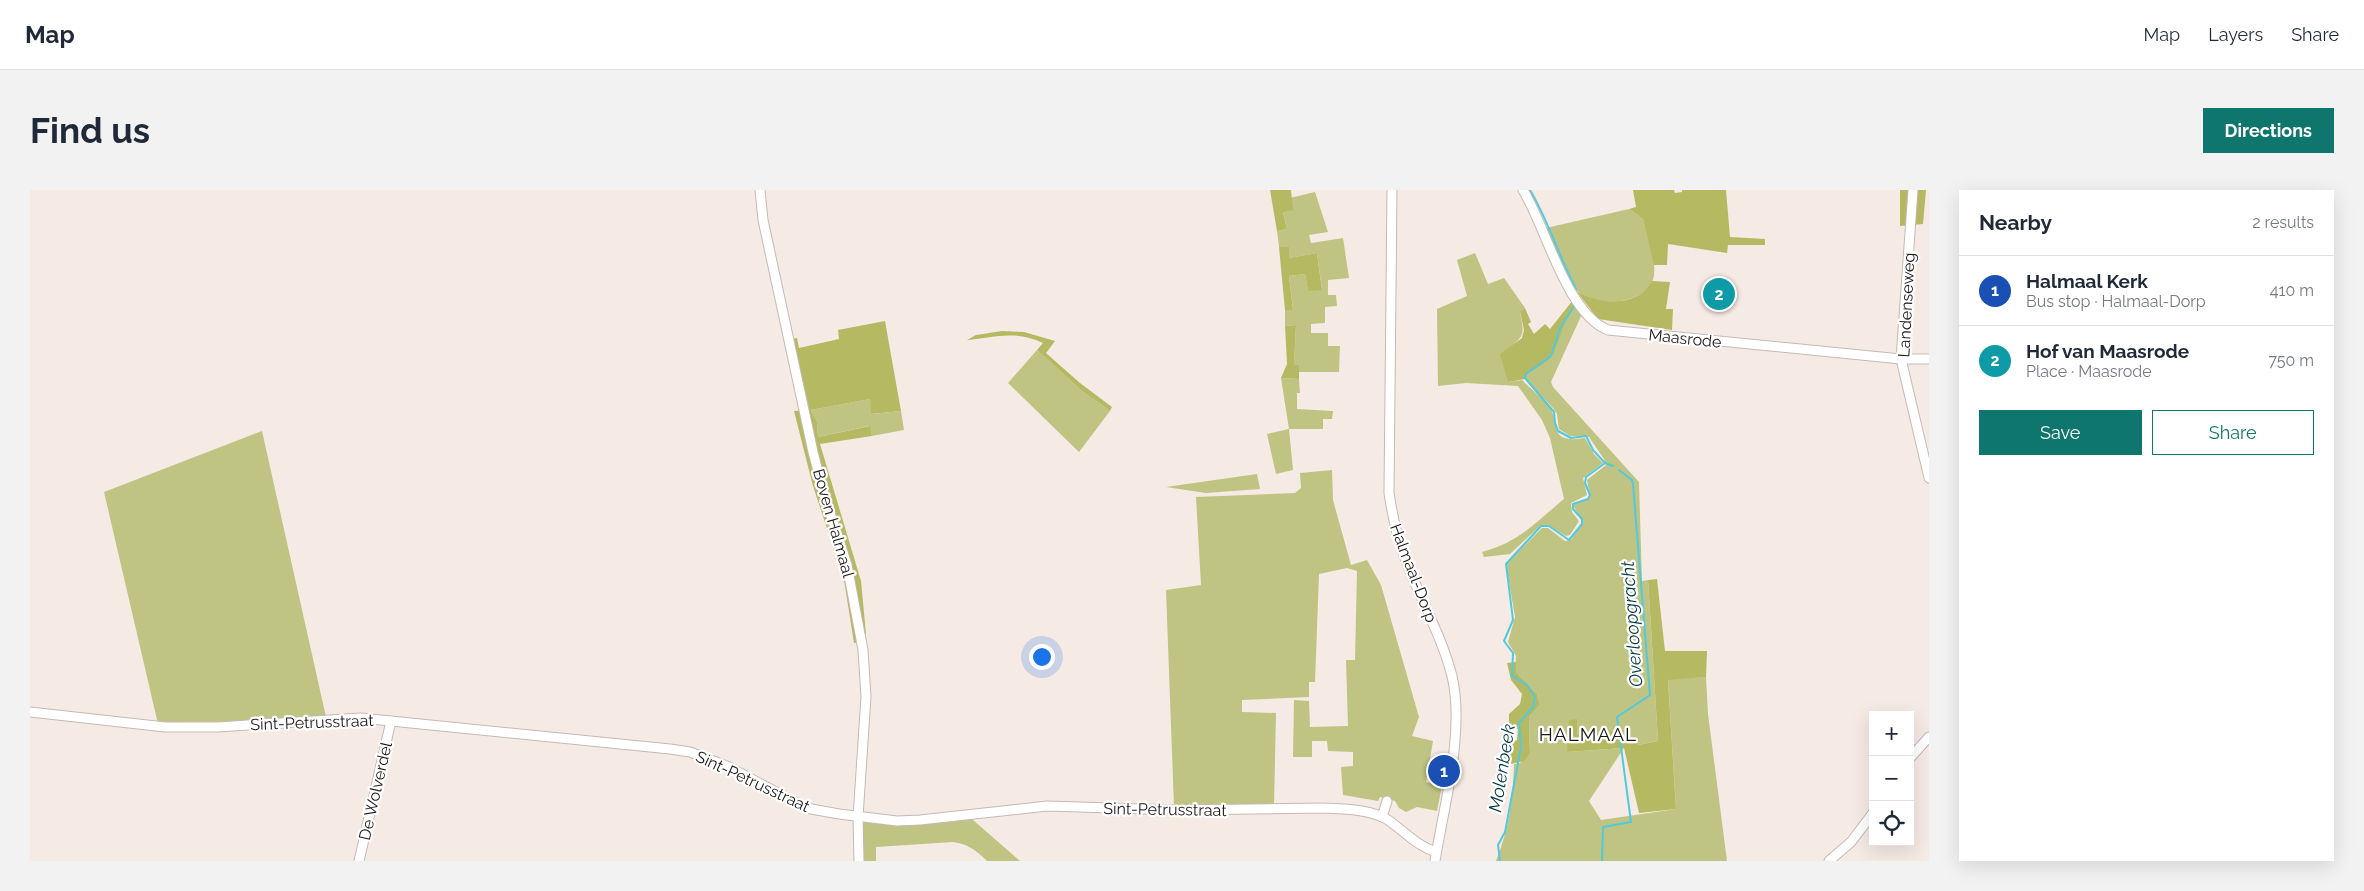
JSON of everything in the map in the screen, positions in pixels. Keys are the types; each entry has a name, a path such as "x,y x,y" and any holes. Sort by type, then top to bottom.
{"street":[{"name":"Boven Halmaal","path":"760,190 763,220 802,404 823,491 847,565 864,650 866,681 865,722 858,817 858,861"},
{"name":"Halmaal-Dorp","path":"1392,190 1388,466 1390,500 1396,533 1403,554 1445,654 1452,677 1456,706 1454,743 1435,856"},
{"name":"Maasrode","path":"1523,190 1530,200 1560,271 1588,315 1600,327 1608,330 1901,359 1929,359"},
{"name":"Landenseweg","path":"1914,190 1901,359 1929,478"},
{"name":"Sint-Petrusstraat","path":"30,712 164,727 218,727 361,718 690,752 754,778 806,808 896,821 1047,806 1185,810 1323,808 1347,810 1382,817 1435,856"},
{"name":"De Wolverdel","path":"359,861 391,721"},
{"path":"1912,756 1929,737"},
{"path":"1382,817 1387,801"},
{"path":"1829,861 1851,842 1869,818"}],"green space":[{"path":"1270,190 1291,190 1293,210 1283,212 1287,229 1277,231"},
{"path":"1633,190 1674,190 1675,193 1682,192 1682,190 1726,190 1730,237 1765,239 1765,245 1728,245 1727,253 1668,244 1667,265 1654,265 1643,219 1629,209 1636,207"},
{"path":"1900,190 1926,190 1923,224 1900,226"},
{"path":"1315,192 1328,232 1309,235 1311,243 1343,238 1349,278 1328,280 1328,295 1336,295 1337,306 1325,307 1325,323 1311,324 1311,333 1328,333 1328,346 1340,346 1339,372 1299,372 1298,365 1294,365 1296,325 1285,326 1285,310 1293,309 1289,276 1305,274 1308,290 1322,289 1317,253 1289,258 1289,247 1279,247 1277,231 1287,229 1283,212 1290,198"},
{"path":"1629,209 1643,219 1654,261 1654,275 1651,285 1644,292 1622,300 1610,302 1587,298 1574,288 1546,228"},
{"path":"1279,247 1289,247 1289,258 1317,253 1322,290 1308,291 1305,274 1289,276 1293,310 1285,310"},
{"path":"1475,253 1488,284 1504,278 1525,308 1520,311 1522,333 1521,337 1514,344 1508,382 1522,380 1550,408 1557,432 1564,438 1585,438 1594,454 1603,463 1583,478 1587,495 1571,503 1572,512 1579,521 1570,535 1566,536 1548,525 1541,525 1510,554 1484,557 1482,552 1517,537 1564,499 1550,438 1542,420 1518,386 1466,383 1438,386 1437,309 1467,296 1457,260"},
{"path":"1652,281 1670,282 1666,309 1673,309 1672,330 1598,319 1577,292 1597,299 1618,301 1638,296"},
{"path":"1573,300 1576,305 1566,320 1553,355 1526,375 1525,379 1508,382 1500,354 1522,338 1524,330 1520,311 1525,308 1531,322 1528,324 1534,334 1545,324 1550,329"},
{"path":"1576,305 1582,314 1551,382 1553,387 1639,482 1642,581 1648,580 1658,741 1638,745 1624,739 1622,730 1576,734 1577,719 1567,752 1624,748 1589,801 1601,820 1676,809 1668,679 1706,677 1708,714 1727,861 1496,861 1510,813 1514,764 1520,763 1530,753 1529,717 1540,705 1537,694 1515,673 1516,656 1508,642 1515,617 1506,564 1542,528 1548,528 1565,541 1571,540 1582,522 1573,505 1590,498 1587,480 1606,465 1589,437 1570,436 1559,429 1557,414 1553,408 1525,379"},
{"path":"885,321 901,411 871,414 870,399 811,410 817,422 818,437 870,426 872,436 820,444 861,581 866,634 863,634 845,565 861,642 854,643 844,580 813,486 794,411 806,410 792,339 797,338 799,348 839,339 838,330"},
{"path":"1296,325 1294,365 1299,365 1299,379 1281,378 1287,364 1285,326"},
{"path":"1002,331 1024,332 1055,341 1046,353 1080,383 1112,407 1110,411 1082,391 1037,350 1043,343 1033,339 1014,336 996,336 967,340 976,335"},
{"path":"1037,350 1082,391 1110,411 1079,452 1008,383"},
{"path":"1281,378 1299,379 1300,393 1297,393 1297,409 1333,411 1332,419 1323,419 1323,429 1289,429"},
{"path":"870,399 872,414 901,411 904,430 872,436 869,426 818,437 817,422 811,410"},
{"path":"1289,429 1293,470 1276,474 1267,434"},
{"path":"262,431 326,717 263,722 158,724 104,492"},
{"path":"1332,470 1333,500 1351,565 1367,560 1381,585 1419,717 1412,736 1433,741 1426,782 1442,786 1437,811 1417,807 1406,812 1399,808 1395,801 1380,797 1378,801 1343,795 1341,767 1353,766 1353,752 1328,751 1327,741 1312,741 1312,757 1293,757 1294,700 1309,701 1310,727 1348,726 1346,660 1355,660 1357,571 1347,568 1319,574 1315,682 1309,682 1309,697 1242,700 1242,712 1276,713 1274,807 1174,807 1166,590 1201,585 1196,497 1295,493 1301,488 1300,473"},
{"path":"1257,474 1260,489 1206,493 1166,487"},
{"path":"1657,579 1665,651 1707,651 1706,677 1668,680 1676,809 1639,813 1624,748 1567,752 1569,720 1577,719 1577,734 1623,730 1624,739 1636,738 1638,745 1658,741 1648,580"},
{"path":"1516,662 1516,673 1537,694 1540,705 1529,717 1530,753 1524,761 1511,764 1503,756 1503,752 1505,741 1513,742 1517,740 1518,729 1509,728 1509,714 1520,704 1522,694 1511,680 1507,663"},
{"path":"965,818 973,820 1020,861 987,861 971,848 953,842 876,847 876,861 860,861 861,823 918,823"}],"waterway":[{"name":"Molenbeek","path":"1530,190 1543,214 1576,289"},
{"name":"Molenbeek","path":"1500,861 1498,845 1505,832 1521,747 1519,723 1533,707 1535,697 1527,685 1512,676 1513,653 1504,641 1513,620 1506,564 1541,526 1549,526 1569,540 1582,524 1582,519 1573,509 1573,504 1588,499 1590,495 1585,483 1586,477 1605,463 1593,450 1586,436 1571,438 1558,431 1554,412 1525,378 1526,374 1551,356 1560,328 1575,305"},
{"name":"Overloopgracht","path":"1605,463 1613,466"},
{"name":"Overloopgracht","path":"1602,861 1603,827 1631,822 1617,717 1650,695 1633,484 1632,480 1619,470"}],"place":[{"name":"Hof van Maasrode","path":"1719,294"},
{"name":"Halmaal Kerk","path":"1444,771"}],"district":[{"name":"HALMAAL","path":"1588,734"}]}
